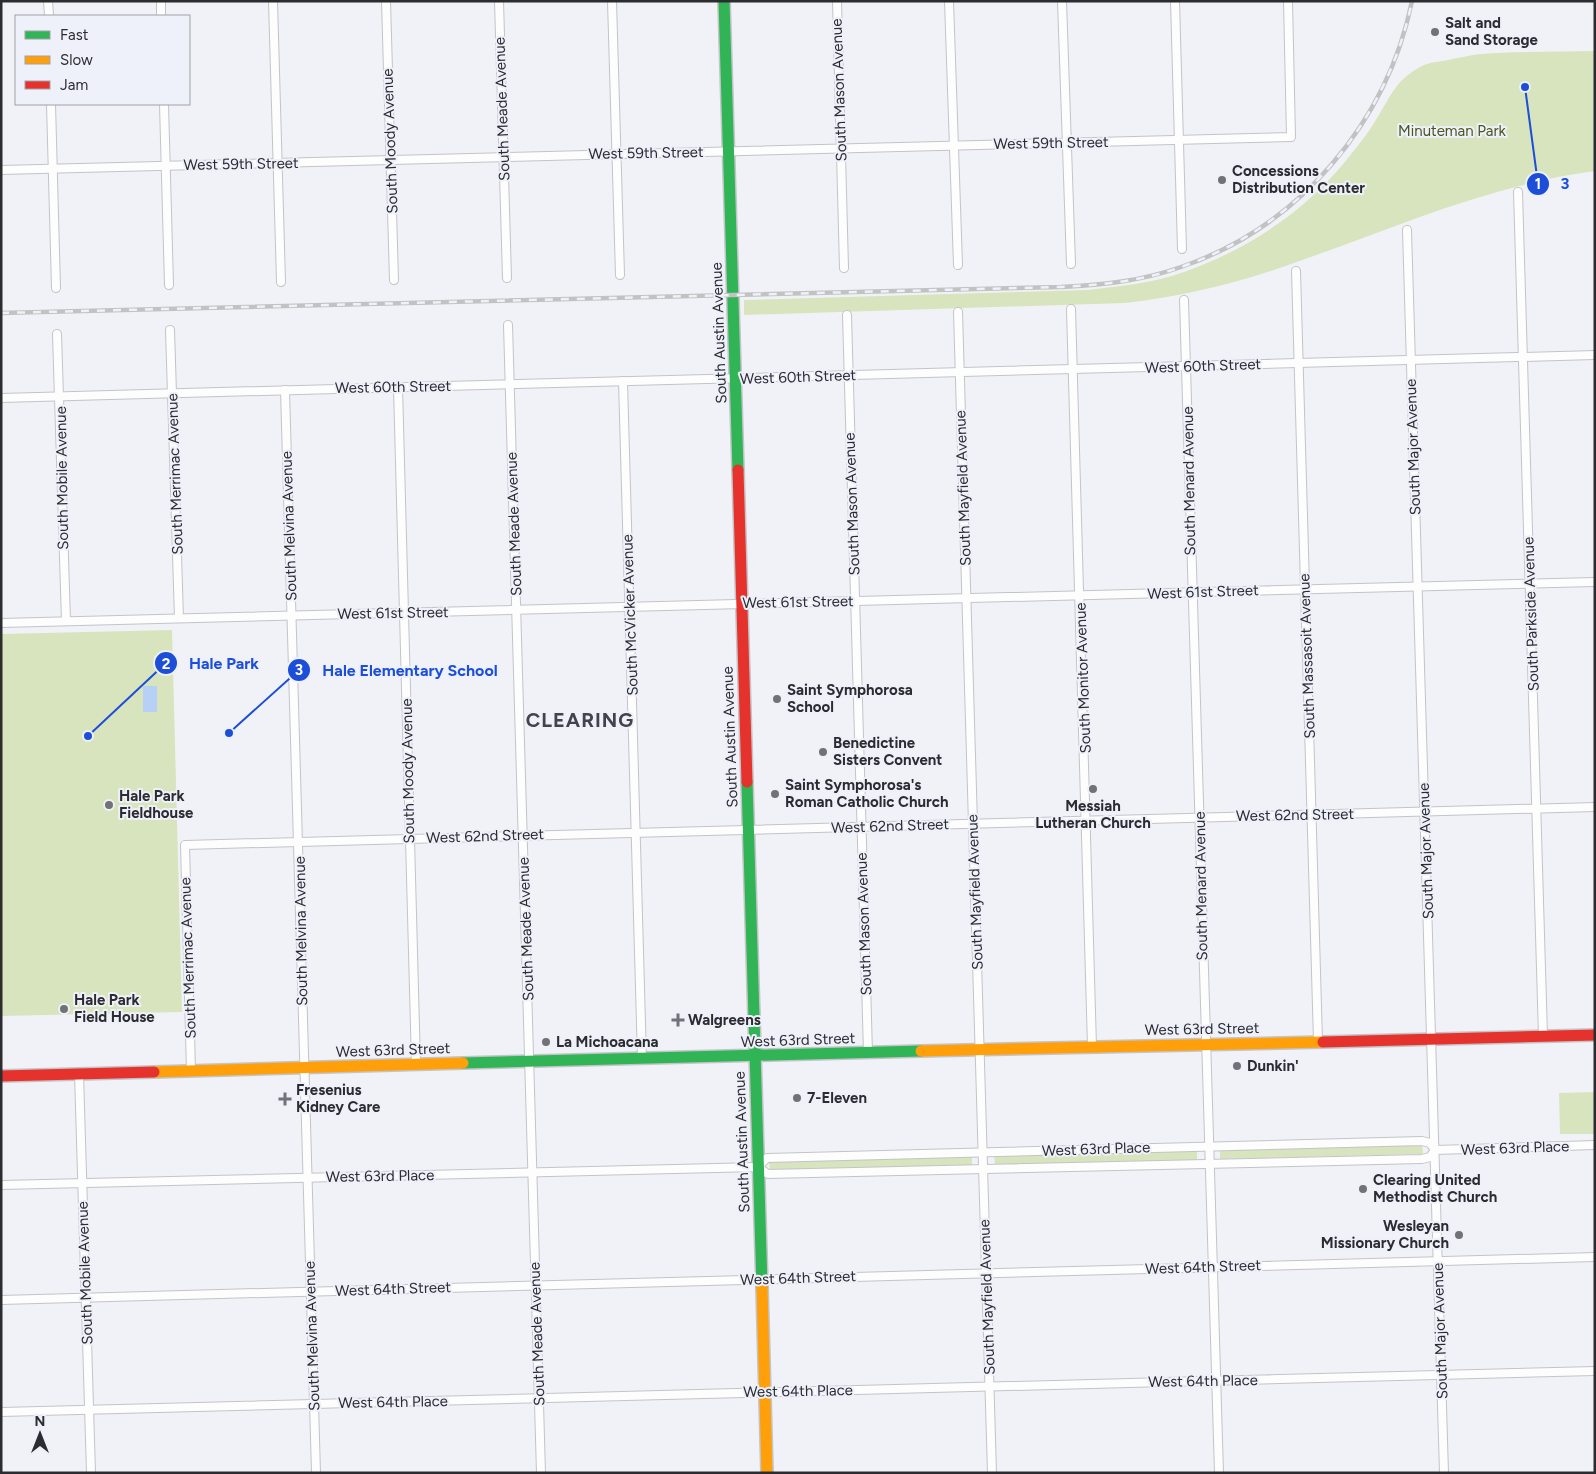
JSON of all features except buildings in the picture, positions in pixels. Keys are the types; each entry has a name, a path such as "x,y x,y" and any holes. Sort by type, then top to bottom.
{"main road":[{"name":"South Austin Avenue","path":"724,1 767,1473"},
{"name":"West 63rd Street","path":"1,1076 868,1052 1595,1035"}],"street":[{"path":"48,1 49,15"},
{"path":"161,1 161,15"},
{"path":"273,1 281,282"},
{"name":"South Moody Avenue","path":"386,1 394,280"},
{"name":"South Meade Avenue","path":"499,1 507,278"},
{"path":"612,1 620,276"},
{"name":"South Mason Avenue","path":"837,1 844,268"},
{"path":"949,1 958,266"},
{"path":"1062,1 1071,264"},
{"path":"1175,1 1182,249"},
{"name":"West 59th Street","path":"1,170 1292,137 1288,1"},
{"path":"51,105 56,288"},
{"path":"164,105 169,285"},
{"name":"South Parkside Avenue","path":"1518,192 1543,1036"},
{"name":"South Major Avenue","path":"1407,230 1444,1473"},
{"name":"South Massasoit Avenue","path":"1296,271 1318,1042"},
{"name":"South Menard Avenue","path":"1184,300 1191,592 1200,818 1205,1044 1219,1473"},
{"name":"South Monitor Avenue","path":"1071,309 1092,1047"},
{"name":"South Mayfield Avenue","path":"958,312 992,1473"},
{"name":"South Mason Avenue","path":"847,315 868,1052"},
{"name":"South Meade Avenue","path":"508,325 541,1473"},
{"name":"South Merrimac Avenue","path":"170,330 179,618"},
{"name":"South Mobile Avenue","path":"57,334 66,621"},
{"name":"West 60th Street","path":"1,398 398,386 1595,356"},
{"name":"South McVicker Avenue","path":"623,381 642,1059"},
{"name":"South Moody Avenue","path":"398,386 416,1065"},
{"name":"South Melvina Avenue","path":"285,390 316,1473"},
{"name":"West 61st Street","path":"1,623 1595,582"},
{"name":"West 62nd Street","path":"185,845 1595,807"},
{"name":"South Merrimac Avenue","path":"185,845 191,1071"},
{"name":"South Mobile Avenue","path":"79,1074 91,1473"},
{"name":"West 63rd Place","path":"758,1167 768,1158 1208,1146 1422,1141 1430,1143 1435,1150"},
{"name":"West 63rd Place","path":"1435,1150 1595,1146"},
{"name":"West 63rd Place","path":"1,1185 758,1167 768,1174 983,1170 1422,1159 1430,1157 1435,1150"},
{"name":"West 64th Street","path":"1,1300 1595,1257"},
{"name":"West 64th Place","path":"1,1412 1595,1371"}],"green space":[{"name":"Minuteman Park","path":"1595,51 1595,171 1555,178 1478,197 1271,271 1230,283 1167,297 1125,303 744,315 744,300 1088,290 1137,284 1173,276 1209,262 1255,239 1298,209 1317,192 1352,153 1405,77 1422,66 1481,54"},
{"path":"172,630 182,1012 1,1016 1,634"},
{"path":"1595,1092 1595,1134 1560,1134 1559,1093"},
{"path":"1422,1143 1423,1154 1220,1159 1220,1148"},
{"path":"1197,1149 1197,1160 995,1165 994,1154"},
{"path":"972,1155 972,1165 770,1170 769,1161"}],"water":[{"path":"143,686 157,686 157,712 143,712"}],"railway":[{"path":"1,313 1061,287 1107,283 1152,276 1181,267 1224,249 1263,226 1299,197 1331,165 1359,128 1382,88 1400,46 1412,1"}],"traffic: fast":[{"path":"724,1 738,470"},
{"path":"747,782 762,1287"},
{"path":"463,1063 921,1051"}],"traffic: slow":[{"path":"921,1051 1323,1042"},
{"path":"154,1072 463,1063"},
{"path":"762,1287 767,1473"}],"traffic: jam":[{"path":"738,470 747,782"},
{"path":"1323,1042 1595,1035"},
{"path":"1,1076 154,1072"}],"place":[{"name":"Salt and Sand Storage","path":"1435,32"},
{"name":"3","path":"1525,87"},
{"name":"Concessions Distribution Center","path":"1222,180"},
{"name":"Saint Symphorosa School","path":"777,699"},
{"name":"Hale Elementary School","path":"229,733"},
{"name":"Hale Park","path":"88,736"},
{"name":"Benedictine Sisters Convent","path":"823,752"},
{"name":"Messiah Lutheran Church","path":"1093,789"},
{"name":"Saint Symphorosa's Roman Catholic Church","path":"775,794"},
{"name":"Hale Park Fieldhouse","path":"109,805"},
{"name":"Hale Park Field House","path":"64,1009"},
{"name":"Walgreens","path":"678,1020"},
{"name":"La Michoacana","path":"546,1042"},
{"name":"Dunkin'","path":"1237,1066"},
{"name":"7-Eleven","path":"797,1098"},
{"name":"Fresenius Kidney Care","path":"285,1099"},
{"name":"Clearing United Methodist Church","path":"1363,1189"},
{"name":"Wesleyan Missionary Church","path":"1459,1235"}],"district":[{"name":"CLEARING","path":"580,720"}]}
